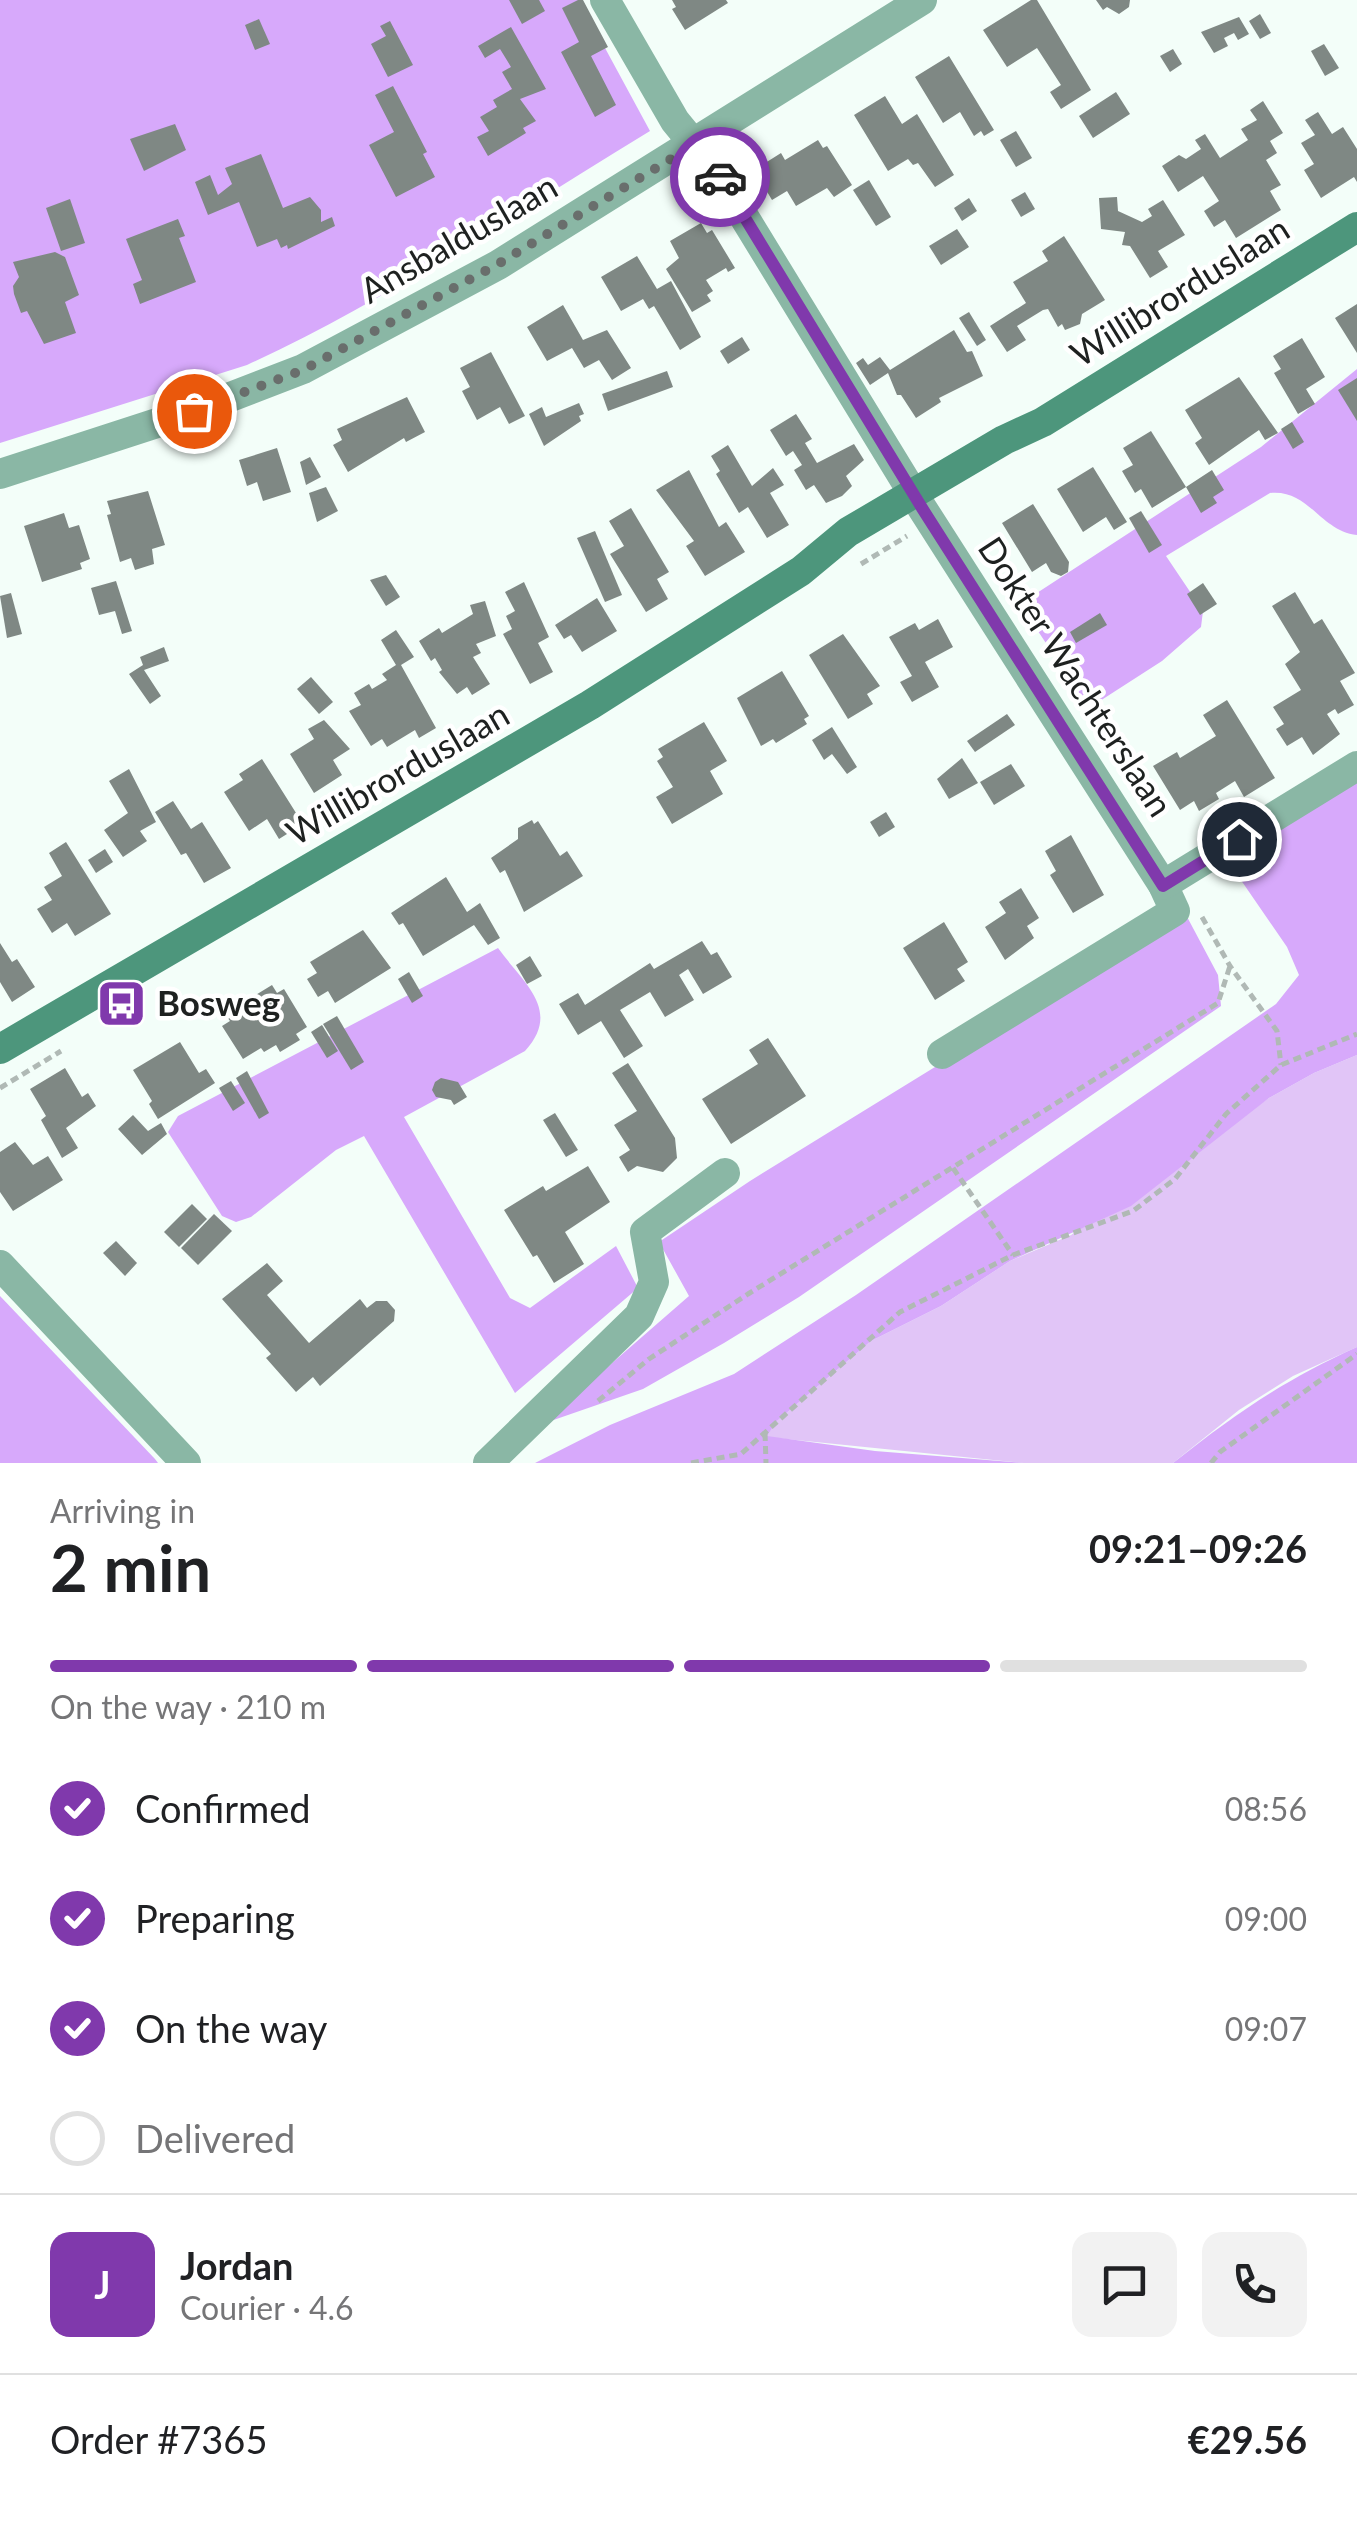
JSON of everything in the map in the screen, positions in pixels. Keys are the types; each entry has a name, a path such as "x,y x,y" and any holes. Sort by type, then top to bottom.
{"main road":[{"name":"Willibrorduslaan","path":"0,1049 590,705 801,570 848,532 918,500 1357,227"},
{"name":"Willibrorduslaan","path":"0,1065 28,1034"}],"street":[{"name":"Dokter Wachterslaan","path":"605,0 675,121 716,172 1163,886"},
{"name":"Ansbalduslaan","path":"0,474 119,438 303,370 498,264 922,0"},
{"path":"942,1054 1174,911 1163,886 1357,766"},
{"path":"488,1463 639,1316 654,1282 645,1232 725,1173"},
{"path":"0,1265 186,1463"}],"path":[{"path":"593,1406 649,1360 1218,1003 1230,966 1277,1031 1281,1065"},
{"path":"691,1463 741,1454 900,1312 1013,1255 1133,1211 1176,1178 1226,1114 1281,1065 1357,1034"},
{"path":"952,1168 1013,1255"},
{"path":"1211,1463 1220,1452 1357,1354"},
{"path":"765,1433 766,1463"}],"shaded area":[{"path":"0,0 579,0 650,131 401,284 247,365 0,443"},
{"path":"1357,369 1357,535 1333,526 1295,497 1270,493 1166,556 1203,611 1201,627 1162,661 1089,708 1020,604 1261,447"},
{"path":"1357,773 1357,1055 1269,1098 1131,1206 1010,1261 941,1306 871,1341 777,1421 767,1436 875,1451 1024,1463 535,1463 610,1425 734,1374 856,1295 1276,1004 1299,975 1287,947 1223,854"},
{"path":"1185,913 1218,975 1221,1006 799,1297 643,1389 542,1424 689,1296 659,1242 750,1181"},
{"path":"498,948 535,998 540,1010 536,1036 525,1051 404,1117 510,1298 530,1308 616,1246 638,1288 515,1393 364,1136 336,1150 251,1217 236,1222 222,1216 168,1132 178,1116"},
{"path":"1357,1055 1357,1347 1293,1376 1239,1410 1173,1463 1024,1463 766,1437 777,1421 871,1341 941,1306 1010,1261 1071,1235 1269,1098"},
{"path":"0,1296 155,1459 158,1463 0,1463"},
{"path":"1357,1347 1357,1463 1173,1463 1261,1399"}],"building":[{"path":"509,0 539,0 545,11 522,24"},
{"path":"583,0 608,47 591,56 616,105 595,117 561,52 579,42 562,8"},
{"path":"672,0 728,3 685,30 672,9 676,7"},
{"path":"1037,0 1091,90 1061,109 1050,92 1061,85 1037,48 1007,67 983,30"},
{"path":"1096,0 1130,0 1129,7 1119,14 1107,7 1103,10"},
{"path":"1260,14 1271,33 1260,39 1249,21"},
{"path":"1239,17 1249,34 1238,40 1234,33 1224,38 1228,46 1214,53 1201,32"},
{"path":"259,19 270,44 255,50 245,25"},
{"path":"390,21 413,65 388,77 371,44 386,36 380,26"},
{"path":"511,27 546,89 520,99 536,121 523,128 526,133 488,156 477,137 489,131 480,117 497,107 493,100 512,89 502,72 511,67 500,49 485,58 478,46"},
{"path":"1324,44 1339,68 1325,76 1311,51"},
{"path":"1173,49 1182,64 1170,72 1160,56"},
{"path":"949,56 994,130 984,136 981,131 974,136 960,112 943,123 915,77"},
{"path":"393,86 427,152 423,154 435,177 396,197 369,145 394,132 375,95"},
{"path":"1116,92 1130,114 1093,138 1079,116"},
{"path":"885,96 902,124 917,114 954,175 935,187 918,163 913,165 908,159 888,171 854,115"},
{"path":"1263,101 1283,133 1270,141 1277,153 1266,160 1281,185 1270,191 1281,210 1236,238 1225,220 1214,227 1204,211 1219,201 1203,176 1178,192 1162,166 1179,155 1186,159 1201,149 1195,140 1205,134 1220,158 1248,140 1241,129 1257,120 1250,110"},
{"path":"1318,112 1332,134 1343,127 1357,149 1357,182 1354,177 1321,198 1304,170 1314,164 1301,143 1315,135 1305,120"},
{"path":"175,124 186,150 144,171 130,139"},
{"path":"1016,131 1032,158 1016,167 1000,140"},
{"path":"818,140 823,148 827,146 852,185 834,197 827,188 796,206 787,191 772,200 754,170 781,153 785,160"},
{"path":"261,154 283,208 310,197 321,210 321,222 332,217 335,226 288,249 287,245 281,248 277,239 257,247 239,202 208,215 195,182 210,175 218,195 232,184 225,168"},
{"path":"869,180 891,217 876,226 853,190"},
{"path":"1025,192 1035,209 1021,217 1011,200"},
{"path":"1117,197 1118,211 1142,222 1152,216 1148,209 1163,200 1185,235 1158,251 1168,267 1150,278 1130,246 1122,245 1125,232 1101,229 1099,198"},
{"path":"969,198 977,211 962,221 954,208"},
{"path":"70,199 85,243 61,251 46,208"},
{"path":"178,219 185,236 179,238 196,282 140,304 133,284 142,280 126,239"},
{"path":"701,223 707,233 712,230 735,268 728,272 726,268 706,280 713,291 707,295 711,301 692,312 666,269 679,258 670,241"},
{"path":"957,229 969,247 941,265 929,246"},
{"path":"1064,236 1105,300 1082,314 1080,324 1065,330 1062,324 1058,327 1048,309 1043,310 1017,326 1026,340 1007,352 990,326 1026,303 1013,282 1048,261 1042,251"},
{"path":"55,252 65,257 79,295 65,302 76,333 44,344 27,311 21,313 14,294 13,286 19,277 13,262"},
{"path":"637,256 657,289 671,281 701,337 680,350 654,306 649,309 643,299 621,311 601,277"},
{"path":"1357,304 1357,353 1335,318"},
{"path":"563,305 583,340 607,330 631,368 612,380 599,360 584,368 572,348 547,361 527,327"},
{"path":"969,312 986,340 977,346 959,318"},
{"path":"954,330 967,352 972,351 983,376 939,398 941,402 916,418 901,395 897,395 888,373 870,385 856,363 863,358 868,365 880,357 890,370"},
{"path":"742,337 750,350 728,364 720,351"},
{"path":"1302,338 1325,377 1306,389 1315,404 1298,414 1274,373 1281,369 1273,356"},
{"path":"491,352 525,416 509,424 500,407 477,420 462,391 470,387 460,368"},
{"path":"667,371 673,387 608,411 602,394"},
{"path":"1239,377 1278,433 1265,440 1259,430 1209,465 1195,443 1202,438 1185,410"},
{"path":"1357,378 1357,421 1338,390"},
{"path":"407,397 425,432 406,442 404,438 348,472 333,445 342,440 337,429"},
{"path":"579,403 584,414 579,416 581,421 544,446 529,414 542,407 546,417"},
{"path":"796,414 812,439 805,443 817,463 854,444 864,460 846,476 852,486 842,496 826,503 814,485 806,490 794,470 802,465 793,451 786,456 770,430"},
{"path":"1292,422 1304,442 1293,449 1281,429"},
{"path":"1151,431 1186,487 1152,508 1141,489 1135,493 1122,471 1133,465 1123,448"},
{"path":"728,445 752,486 773,468 784,485 770,493 789,525 767,538 748,507 739,513 716,474 720,471 711,456"},
{"path":"277,448 291,492 263,501 257,482 247,486 239,460"},
{"path":"310,457 321,477 306,485 300,462"},
{"path":"1093,467 1127,522 1114,530 1106,517 1083,532 1057,489"},
{"path":"689,470 719,527 726,522 745,552 705,576 686,546 694,541 656,490"},
{"path":"1212,470 1224,490 1213,497 1217,503 1201,513 1186,487"},
{"path":"326,487 338,511 317,522 309,493"},
{"path":"148,491 165,545 152,549 154,564 135,570 131,558 120,562 107,501"},
{"path":"1033,504 1069,562 1068,572 1061,576 1051,572 1046,563 1032,572 1002,523"},
{"path":"631,508 669,572 657,579 668,599 646,612 610,554 624,546 609,521"},
{"path":"1141,511 1162,545 1149,553 1129,518"},
{"path":"64,513 69,528 79,525 90,559 80,563 82,569 42,582 24,526"},
{"path":"595,531 622,595 605,602 577,538"},
{"path":"386,575 400,597 386,606 370,580"},
{"path":"116,581 132,631 122,634 115,611 99,615 91,588"},
{"path":"524,582 549,637 538,643 553,672 530,684 503,634 512,629 506,616 515,611 505,592"},
{"path":"1203,583 1217,604 1200,615 1187,594"},
{"path":"1295,592 1314,624 1322,619 1355,673 1340,681 1354,705 1338,714 1335,709 1327,714 1340,734 1313,755 1302,737 1287,746 1276,729 1284,724 1273,707 1301,690 1285,664 1300,652 1272,606"},
{"path":"11,593 22,634 7,638 0,596"},
{"path":"597,598 617,631 582,652 571,635 564,639 555,625"},
{"path":"485,601 496,636 476,644 481,653 473,657 490,684 472,695 467,687 457,694 439,672 442,670 435,658 431,661 419,641 439,628 442,633 473,614 470,605"},
{"path":"1100,613 1107,625 1076,643 1070,632"},
{"path":"938,619 953,647 925,662 939,687 912,702 900,682 912,676 889,637 915,623 919,630"},
{"path":"396,630 414,657 401,665 436,728 419,738 415,730 387,747 382,739 371,746 349,711 361,705 354,693 387,680 382,674 396,665 381,640"},
{"path":"843,634 880,686 867,694 873,704 848,719 809,655"},
{"path":"164,647 169,661 144,670 161,696 150,704 129,674 143,665 140,657"},
{"path":"782,671 809,716 804,719 807,724 776,743 773,739 761,746 737,698"},
{"path":"311,677 333,702 319,714 297,689"},
{"path":"1227,700 1275,778 1244,797 1235,781 1216,793 1219,799 1199,811 1194,801 1180,810 1153,766 1177,752 1180,758 1216,736 1203,715"},
{"path":"1007,714 1015,725 975,752 967,741"},
{"path":"324,720 350,749 333,760 342,775 314,793 290,754 314,739 308,729"},
{"path":"704,722 727,761 710,771 723,794 672,824 656,797 673,787 657,761 663,757 658,749"},
{"path":"832,727 857,767 847,774 832,754 824,760 812,740"},
{"path":"962,758 978,783 949,799 937,779"},
{"path":"262,759 303,824 279,839 267,819 249,831 224,792 243,780 239,774"},
{"path":"1011,764 1025,786 994,805 980,782"},
{"path":"129,769 156,822 140,831 147,841 123,857 104,830 128,813 109,781"},
{"path":"173,801 191,829 202,822 231,868 204,883 186,853 181,855 155,812"},
{"path":"886,812 895,827 879,837 870,822"},
{"path":"532,820 534,824 538,821 560,856 567,851 583,876 524,912 505,870 500,873 491,858 518,839 518,828"},
{"path":"1071,835 1104,895 1073,913 1050,875 1056,871 1045,851"},
{"path":"66,842 111,914 75,936 67,923 52,933 37,909 52,900 44,887 62,876 49,853"},
{"path":"105,849 113,862 96,873 88,860"},
{"path":"446,877 467,912 480,903 500,938 488,945 474,925 423,956 403,923 399,925 391,913"},
{"path":"1021,888 1039,918 1027,926 1034,938 1005,960 985,927 1006,913 999,902"},
{"path":"944,922 968,962 957,969 965,981 935,1000 903,948"},
{"path":"363,930 391,968 335,1003 328,991 318,997 307,979 317,973 310,962"},
{"path":"702,941 711,955 717,952 732,977 703,994 688,969 679,975 694,1000 665,1017 650,992 620,1010 643,1046 624,1058 601,1021 578,1035 559,1004 578,993 585,1005 650,963 654,969"},
{"path":"0,943 12,962 17,959 35,987 12,1002 0,982"},
{"path":"530,956 542,976 527,984 516,965"},
{"path":"409,972 423,996 412,1003 398,979"},
{"path":"272,985 277,993 284,989 307,1027 296,1034 300,1040 280,1052 276,1045 264,1052 261,1048 243,1059 222,1026 230,1021 225,1014"},
{"path":"337,1016 364,1062 351,1070 323,1024"},
{"path":"322,1025 338,1051 327,1058 311,1032"},
{"path":"768,1038 806,1096 731,1144 702,1099 758,1064 749,1050"},
{"path":"180,1042 199,1073 206,1069 215,1083 158,1119 133,1070"},
{"path":"628,1063 675,1138 677,1158 663,1172 637,1166 628,1172 619,1157 630,1150 614,1125 637,1111 612,1073"},
{"path":"65,1068 82,1097 88,1093 96,1106 66,1128 78,1148 62,1158 41,1120 46,1116 30,1089"},
{"path":"247,1071 269,1113 259,1119 236,1078"},
{"path":"441,1078 458,1082 467,1097 454,1105 451,1100 436,1097 432,1090"},
{"path":"231,1081 245,1103 233,1111 219,1088"},
{"path":"555,1113 578,1150 566,1157 543,1120"},
{"path":"133,1115 148,1131 161,1123 167,1134 142,1155 118,1129"},
{"path":"15,1142 33,1165 48,1156 63,1180 13,1211 0,1192 0,1152"},
{"path":"588,1166 610,1202 565,1232 584,1264 554,1283 504,1210 543,1186 546,1191"},
{"path":"192,1204 207,1219 179,1247 164,1232"},
{"path":"214,1214 232,1231 198,1265 181,1248"},
{"path":"116,1241 137,1263 125,1276 103,1253"},
{"path":"267,1263 283,1281 267,1295 309,1343 360,1299 367,1308 376,1301 387,1301 395,1310 394,1321 320,1386 313,1377 296,1392 266,1358 271,1354 222,1299"}],"way so far":[{"path":"194,411 303,370 498,264 694,145 720,177"}],"place":[{"name":"Bosweg","path":"122,1004"}],"route":[{"path":"720,177 922,508 1163,886 1239,839"}]}
